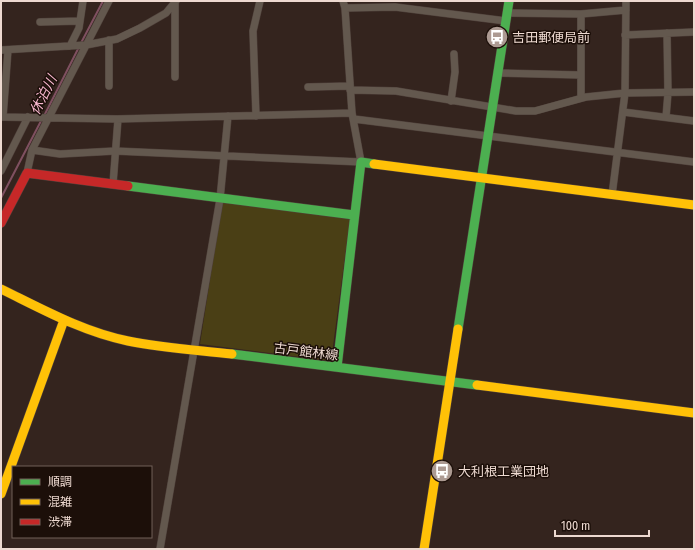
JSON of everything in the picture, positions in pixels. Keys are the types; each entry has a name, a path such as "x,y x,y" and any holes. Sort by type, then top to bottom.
{"street":[{"path":"73,45 80,28 82,1"},
{"path":"1,223 27,173 32,150 109,1"},
{"path":"256,116 253,31 260,1"},
{"path":"424,549 509,1"},
{"path":"612,195 625,93 626,1"},
{"path":"175,3 166,13 117,39 86,45 5,50 2,117 49,116 118,119 228,116 353,116 488,136 694,162"},
{"path":"175,3 175,77"},
{"path":"337,368 361,162 353,116 344,5 393,4 506,17 581,14 626,10"},
{"path":"581,14 581,98"},
{"path":"40,22 80,21"},
{"path":"625,35 694,32"},
{"path":"666,118 668,93 667,33"},
{"path":"109,40 109,86"},
{"path":"451,101 455,72 454,54"},
{"path":"498,73 581,75"},
{"path":"308,87 396,91 492,109 535,111 581,98 625,93 694,92"},
{"path":"623,112 694,121"},
{"path":"160,549 220,199 228,116"},
{"path":"1,171 28,117"},
{"path":"113,184 118,119"},
{"path":"32,150 60,154 115,151 361,162 694,205"},
{"path":"27,173 220,199 354,215"},
{"name":"古戸館林線","path":"1,289 64,320 106,336 195,350 694,413"},
{"path":"1,494 64,320"}],"shaded area":[{"path":"222,202 350,219 331,361 200,344"}],"waterway":[{"name":"休泊川","path":"81,43 103,1"},
{"name":"休泊川","path":"44,116 79,47"},
{"name":"休泊川","path":"1,198 42,119"}],"traffic: fast":[{"path":"458,329 509,1"},
{"path":"337,367 361,162 374,164"},
{"path":"128,186 354,215"},
{"path":"232,354 477,385"}],"traffic: slow":[{"path":"374,164 694,205"},
{"path":"1,289 79,326 111,337 180,349 232,354"},
{"path":"1,494 64,320"},
{"path":"424,549 458,329"},
{"path":"477,385 694,413"}],"traffic: jam":[{"path":"1,223 27,173 128,186"}],"place":[{"name":"吉田郵便局前","path":"497,37"},
{"name":"大利根工業団地","path":"442,471"}]}
